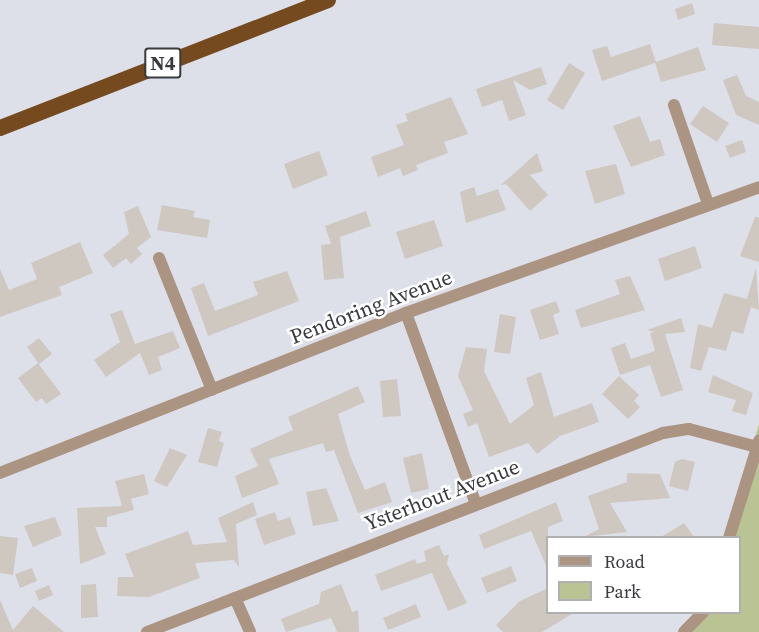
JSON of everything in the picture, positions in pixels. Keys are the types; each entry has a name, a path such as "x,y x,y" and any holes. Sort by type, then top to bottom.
{"highway":[{"name":"N4","path":"0,128 327,0"}],"street":[{"path":"674,105 708,204"},
{"name":"Pendoring Avenue","path":"0,473 406,313 759,187"},
{"path":"159,258 212,390"},
{"path":"406,313 475,502"},
{"name":"Ysterhout Avenue","path":"147,632 475,502 679,429 758,443"},
{"path":"729,536 758,443"},
{"path":"235,598 250,632"},
{"path":"684,632 701,614"}],"green space":[{"path":"759,424 759,632 678,632 701,614 741,614 741,536 725,536"}],"building":[{"path":"692,3 695,14 678,20 675,9"},
{"path":"714,23 759,27 759,49 712,45"},
{"path":"650,44 656,62 698,47 706,70 661,82 655,63 602,81 592,50 607,46 611,57"},
{"path":"569,63 585,73 563,110 547,100"},
{"path":"541,67 547,84 530,90 513,80 526,115 509,121 502,100 482,107 476,89"},
{"path":"737,75 746,96 759,102 759,125 736,115 723,80"},
{"path":"451,97 468,134 444,142 448,153 416,165 418,170 403,176 400,168 378,177 371,157 404,145 396,125 408,121 405,114"},
{"path":"703,106 729,123 717,142 690,124"},
{"path":"640,116 650,142 660,139 665,155 631,167 613,126"},
{"path":"742,140 746,152 730,158 725,146"},
{"path":"319,151 328,175 293,189 284,164"},
{"path":"537,153 543,171 530,175 548,195 530,211 506,184 501,185"},
{"path":"616,164 625,194 595,204 585,171"},
{"path":"474,187 477,196 498,189 506,210 466,223 460,192"},
{"path":"162,205 195,211 193,217 210,220 207,238 157,230"},
{"path":"138,206 151,237 137,248 142,254 131,264 126,258 113,268 103,255 129,234 124,212"},
{"path":"366,211 371,226 340,237 344,278 324,280 321,245 331,244 325,226"},
{"path":"755,217 759,217 759,262 740,256"},
{"path":"434,220 443,246 405,259 396,232"},
{"path":"80,242 93,273 59,287 62,295 0,317 0,269 9,290 37,279 31,263"},
{"path":"695,246 702,268 665,281 658,259"},
{"path":"756,268 759,310 751,307 743,334 732,331 726,351 709,347 701,371 690,368 698,324 712,328 724,293 747,299"},
{"path":"287,271 299,301 208,336 191,288 204,283 215,311 258,295 253,282"},
{"path":"630,276 645,310 581,328 575,310 620,294 615,280"},
{"path":"556,301 560,312 553,315 559,334 540,340 530,310"},
{"path":"122,310 135,344 173,331 180,348 158,357 162,370 149,375 140,353 106,377 94,360 120,342 110,314"},
{"path":"500,314 516,317 510,354 494,352"},
{"path":"681,318 685,332 665,334 683,390 661,397 650,365 620,375 611,348 625,343 631,359 655,351 650,333 655,332 647,330"},
{"path":"39,338 52,354 39,364 27,347"},
{"path":"466,347 487,349 484,371 510,424 534,405 526,378 541,372 554,417 592,403 599,422 560,436 537,454 528,443 489,457 477,423 468,427 463,414 473,410 458,376"},
{"path":"38,363 61,394 46,404 42,398 36,402 18,378"},
{"path":"713,375 753,393 746,415 732,411 736,400 708,392"},
{"path":"619,376 639,395 634,401 640,407 628,419 602,394"},
{"path":"397,379 401,416 383,417 380,381"},
{"path":"358,386 365,402 338,414 350,456 365,490 385,482 392,502 358,513 334,450 326,452 323,443 269,459 279,484 242,498 235,476 258,466 250,449 293,430 288,417"},
{"path":"208,428 222,432 219,441 224,443 217,467 198,462"},
{"path":"170,448 187,455 167,487 154,481"},
{"path":"422,453 429,489 411,493 403,458"},
{"path":"682,459 695,462 688,491 669,486 675,462"},
{"path":"627,473 660,474 670,498 610,503 627,532 586,536 599,529 588,496 627,482"},
{"path":"144,474 149,494 131,499 134,510 107,517 107,527 95,527 106,554 80,564 77,508 122,506 115,481"},
{"path":"326,488 339,521 313,526 306,492"},
{"path":"253,502 257,515 236,524 239,567 234,560 195,563 200,578 149,597 117,596 118,577 134,577 125,554 188,531 193,545 227,542 218,518"},
{"path":"556,502 563,521 548,527 546,565 531,531 484,549 479,535"},
{"path":"275,512 278,521 290,517 296,534 264,545 255,519"},
{"path":"55,517 62,535 33,547 24,526"},
{"path":"684,523 693,536 663,536"},
{"path":"0,536 18,538 13,575 0,573"},
{"path":"439,545 444,556 449,554 447,564 467,603 448,611 432,573 381,591 375,575 415,559 417,564 426,561 424,551"},
{"path":"511,566 517,581 487,593 481,578"},
{"path":"32,568 37,581 20,588 15,574"},
{"path":"96,584 98,617 81,618 81,585"},
{"path":"341,584 352,612 358,610 359,632 337,632 331,618 286,632 281,619 319,604 321,592"},
{"path":"49,585 53,595 39,601 35,591"},
{"path":"546,589 546,614 572,614 542,632 503,632 496,625 520,601"},
{"path":"0,600 13,630 33,606 64,632 0,632"},
{"path":"416,604 421,617 388,630 383,618"}]}
